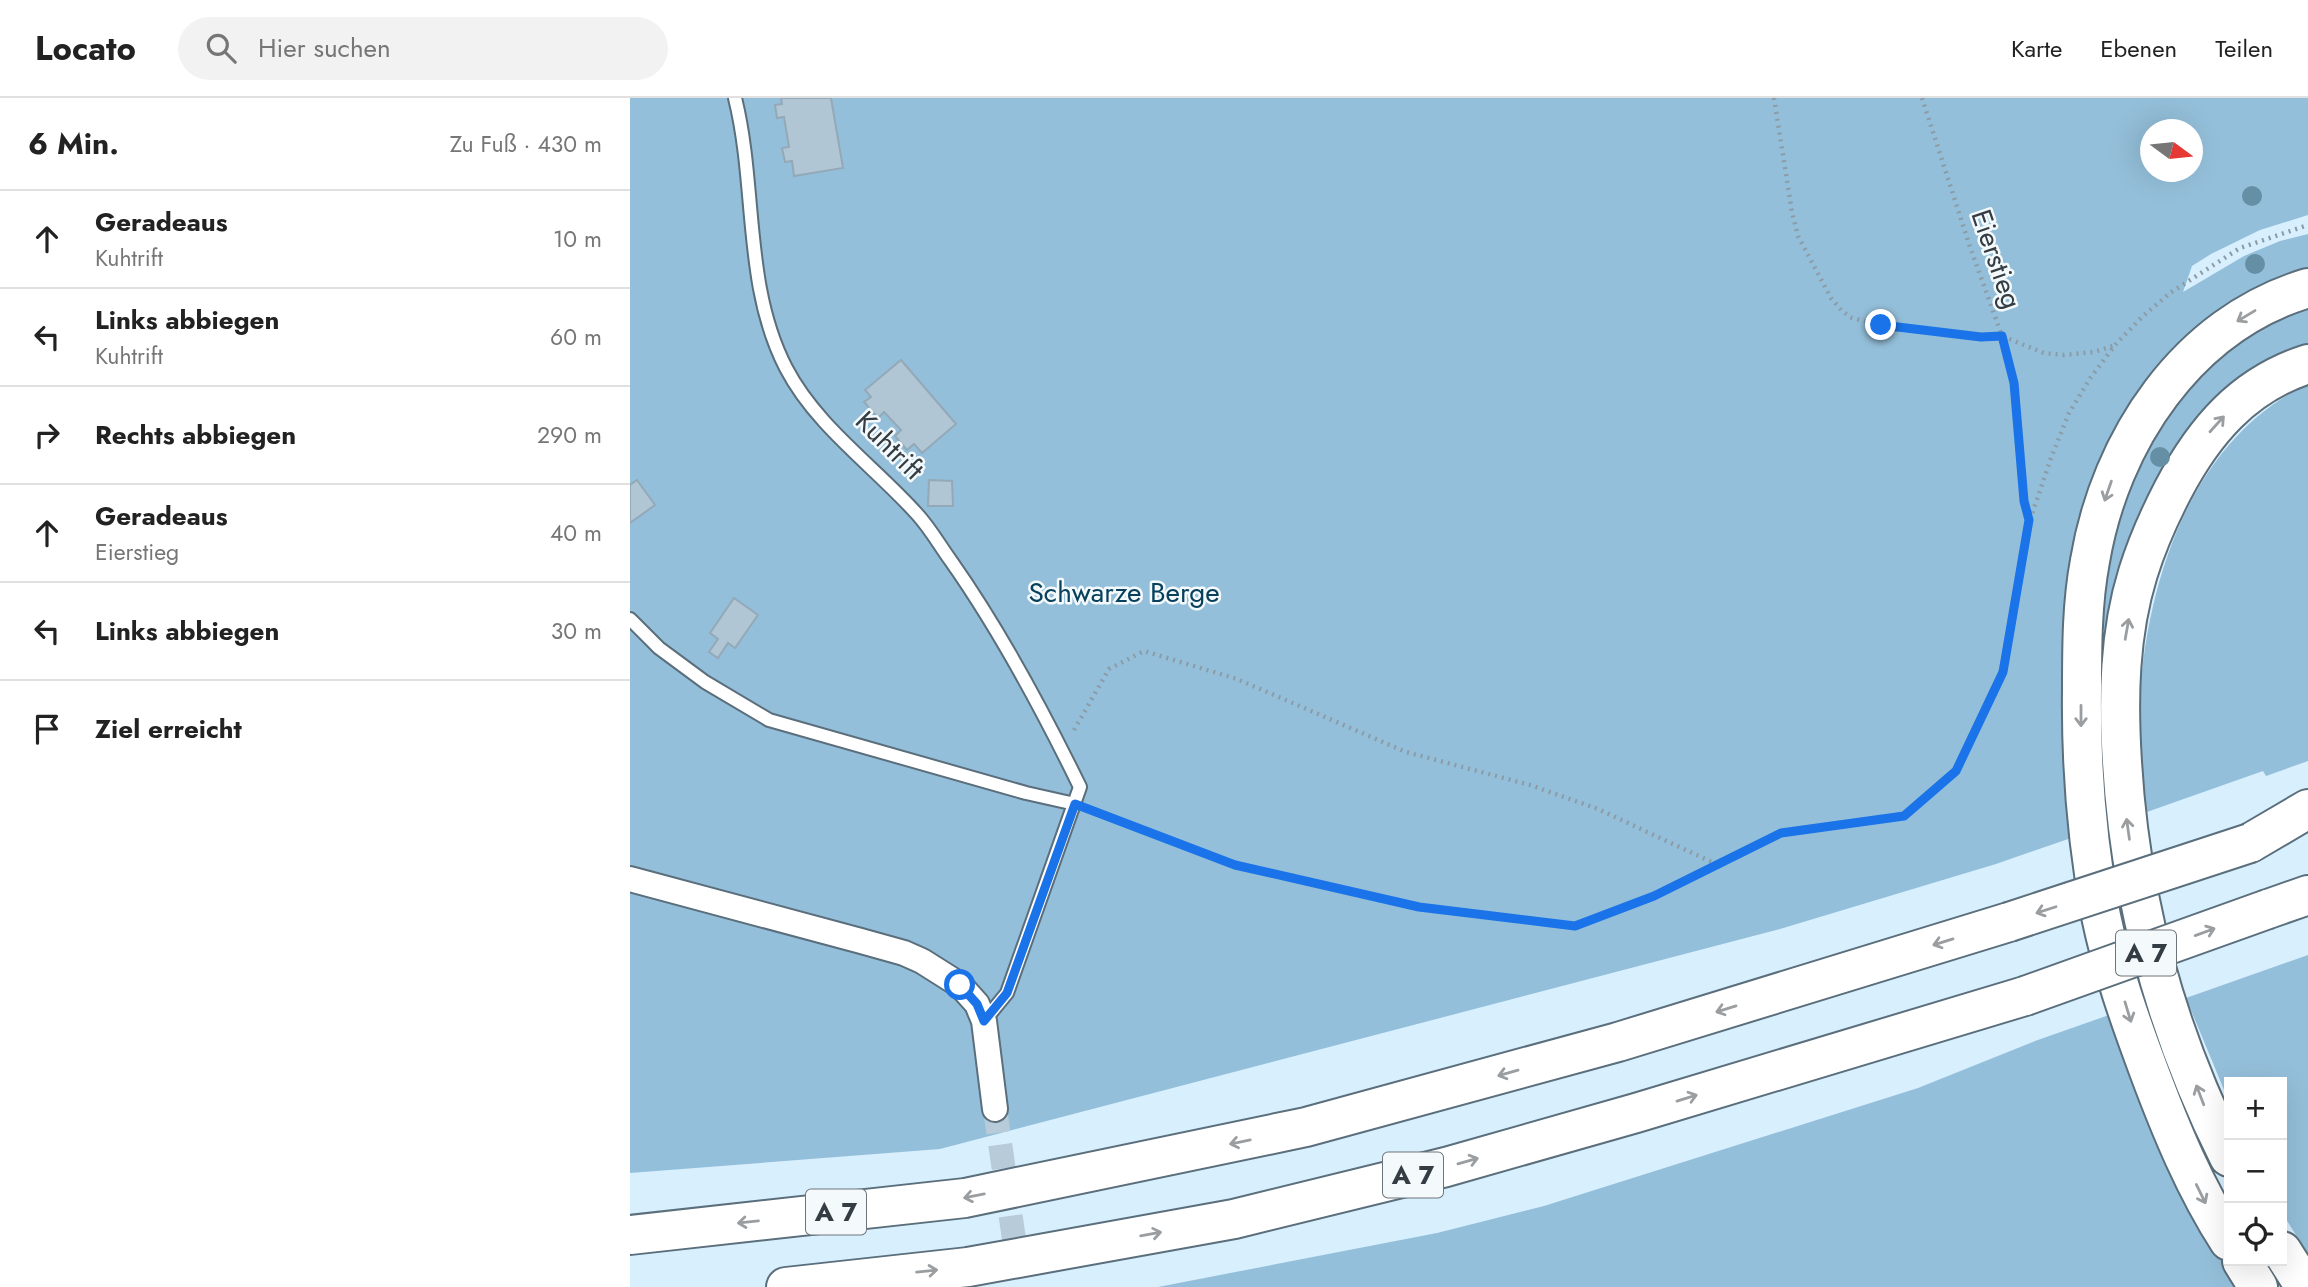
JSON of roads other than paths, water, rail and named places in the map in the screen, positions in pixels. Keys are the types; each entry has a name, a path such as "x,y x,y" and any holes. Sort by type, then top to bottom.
{"highway":[{"path":"2224,1233 2210,1212 2177,1144 2133,1030 2112,963 2102,918 2088,842 2081,747 2084,603 2090,559 2105,500 2119,462 2151,406 2191,358 2218,334 2275,300 2308,288"},
{"path":"2224,1147 2204,1107 2166,1007 2139,906 2124,806 2121,675 2126,633 2138,575 2154,528 2182,474 2212,428 2245,395 2283,372 2308,364"},
{"path":"2250,843 2308,809"},
{"name":"A 7","path":"630,1235 965,1198 1306,1127 1618,1042 2008,922 2250,843 2308,821"},
{"name":"A 7","path":"786,1287 968,1267 1234,1219 1446,1167 2025,996 2308,895"},
{"path":"2287,1259 2305,1287"},
{"path":"2245,1266 2258,1287"}],"street":[{"path":"630,879 904,953 922,961 960,985 977,1004 984,1021 995,1109"}],"lane":[{"name":"Kuhtrift","path":"735,98 761,290 770,328 786,368 802,393 833,430 918,515 970,587 1033,694 1080,787 1007,993 984,1021"},
{"path":"630,620 659,648 705,682 769,720 1026,793 1075,804"}],"tunnel":[{"path":"995,1109 1021,1287"}],"park label":[{"name":"Schwarze Berge","path":"1124,592"}]}
